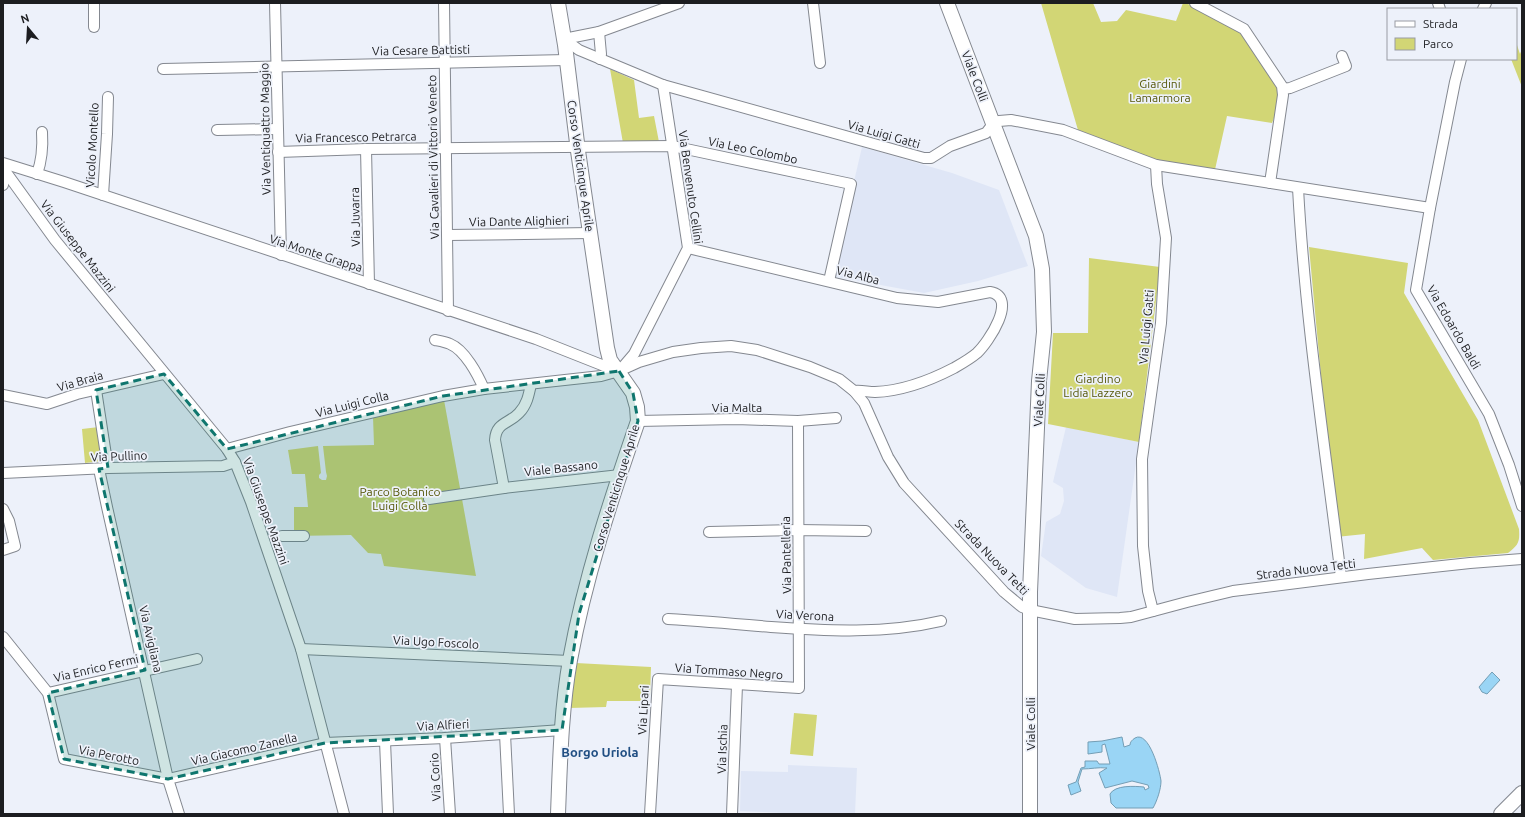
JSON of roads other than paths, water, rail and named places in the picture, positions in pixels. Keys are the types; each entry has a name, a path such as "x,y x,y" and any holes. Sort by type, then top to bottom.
{"street":[{"path":"94,3 94,27"},
{"name":"Via Ventiquattro Maggio","path":"275,3 281,255"},
{"name":"Via Cavalieri di Vittorio Veneto","path":"444,3 448,311"},
{"name":"Corso Venticinque Aprile","path":"558,3 607,348 610,360 633,393 637,407 638,421 591,568 570,661 562,730 558,814"},
{"path":"813,3 820,63"},
{"name":"Viale Colli","path":"947,3 1036,236 1042,269 1044,332 1039,381 1030,610 1030,814"},
{"path":"1195,3 1244,29 1283,89 1270,183"},
{"path":"564,39 599,32 676,4"},
{"path":"599,32 602,60"},
{"name":"Via Luigi Gatti","path":"564,39 579,50 663,85 924,158 931,158 950,146 986,133 993,124 999,121 1011,120 1063,130 1156,164 1430,208"},
{"path":"1283,89 1290,88 1346,66 1342,56"},
{"name":"Via Cesare Battisti","path":"163,69 567,60"},
{"name":"Via Edoardo Baldi","path":"1461,60 1430,208 1416,290 1489,414 1509,465 1522,506"},
{"name":"Via Benvenuto Cellini","path":"619,371 634,354 688,248 663,85"},
{"name":"Vicolo Montello","path":"103,195 108,134 108,97"},
{"path":"217,130 277,129"},
{"path":"37,174 43,149 42,132"},
{"name":"Via Leo Colombo","path":"578,146 672,146 851,184 828,281"},
{"name":"Via Francesco Petrarca","path":"278,152 366,149 578,146"},
{"name":"Via Juvarra","path":"366,149 369,284"},
{"name":"Via Luigi Gatti","path":"1153,611 1148,591 1142,546 1142,459 1161,323 1166,238 1157,184 1156,164"},
{"path":"3,185 4,167"},
{"name":"Via Monte Grappa","path":"4,167 37,174 103,195 448,311 536,339 619,371"},
{"name":"Via Giuseppe Mazzini","path":"4,167 55,240 227,449 235,462 264,536 301,649 344,814"},
{"path":"1298,188 1300,229 1306,289 1341,577"},
{"name":"Via Dante Alighieri","path":"448,235 590,233"},
{"name":"Via Alba","path":"688,248 897,298 938,302 990,292 995,293 1002,301 1003,307 1000,318 985,344 977,353 955,368 908,388 874,392 854,391"},
{"path":"435,340 451,344 457,348 475,372 484,389"},
{"name":"Strada Nuova Tetti","path":"619,371 639,362 673,352 732,346 757,350 810,367 839,379 854,391 864,403 888,457 904,483 1004,592 1022,607 1030,610 1075,618 1091,619 1132,617 1233,591 1341,577 1522,559"},
{"name":"Via Luigi Colla","path":"227,449 424,400 484,389 601,376 619,371"},
{"name":"Via Braia","path":"3,395 47,404 96,390 164,374"},
{"path":"504,488 495,440 496,433 502,425 519,413 529,396 531,384"},
{"name":"Via Avigliana","path":"96,390 107,507 168,779 179,814"},
{"name":"Via Malta","path":"638,421 736,419 798,421 836,418"},
{"name":"Via Pantelleria","path":"798,421 800,629 799,688"},
{"name":"Via Pullino","path":"3,473 222,466 235,462"},
{"name":"Viale Bassano","path":"429,499 620,474"},
{"path":"3,509 9,521 15,546 3,550"},
{"path":"709,532 798,530 866,531"},
{"path":"282,536 304,536"},
{"name":"Via Verona","path":"668,619 800,629 863,631 924,625 941,621"},
{"name":"Via Perotto","path":"3,637 48,693 64,759 168,779"},
{"name":"Via Ugo Foscolo","path":"301,649 570,661"},
{"name":"Via Enrico Fermi","path":"48,693 197,659"},
{"name":"Via Tommaso Negro","path":"658,679 799,688"},
{"name":"Via Lipari","path":"650,814 658,679"},
{"name":"Via Ischia","path":"732,814 737,685"},
{"name":"Via Alfieri","path":"325,743 445,738 562,730"},
{"path":"505,734 508,814"},
{"name":"Via Corio","path":"445,738 450,814"},
{"path":"385,741 388,814"},
{"name":"Via Giacomo Zanella","path":"168,779 325,743"},
{"path":"1501,814 1522,793"}],"water":[{"path":"1492,672 1500,680 1487,694 1482,692 1479,687"},
{"path":"1122,737 1124,747 1130,745 1131,741 1135,738 1140,737 1145,740 1153,753 1161,781 1153,808 1116,808 1111,803 1110,794 1112,791 1120,788 1135,786 1144,787 1145,790 1149,788 1148,785 1132,781 1105,788 1099,773 1107,768 1082,769 1078,782 1081,791 1071,795 1068,785 1076,782 1081,768 1085,767 1085,761 1097,761 1099,764 1110,764 1105,744 1102,745 1102,752 1088,754 1088,742"}],"tunnel":[{"path":"266,536 282,536"}],"district":[{"name":"Borgo Uriola","path":"600,752"}],"park label":[{"name":"Giardini Lamarmora","path":"1160,90"},
{"name":"Giardino Lidia Lazzero","path":"1098,385"},
{"name":"Parco Botanico Luigi Colla","path":"400,498"}]}
